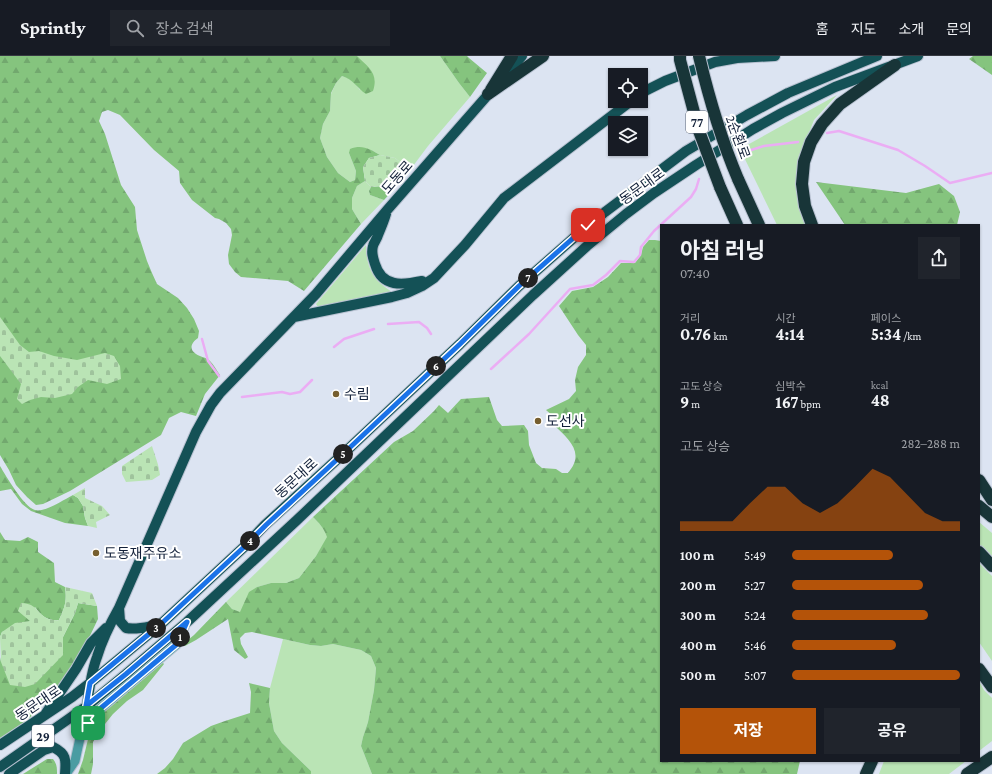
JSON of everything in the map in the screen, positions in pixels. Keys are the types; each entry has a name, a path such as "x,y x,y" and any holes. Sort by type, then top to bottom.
{"highway":[{"path":"488,94 512,56"},
{"path":"488,94 543,56"},
{"name":"2순환로","path":"699,56 705,82 728,158 759,224"},
{"name":"77","path":"678,57 699,131 720,187 737,224"},
{"path":"812,224 805,206 802,184 804,162 811,142 822,124 840,104 895,65"},
{"path":"980,482 992,500"},
{"path":"980,507 992,517"},
{"path":"980,553 992,566"},
{"path":"980,670 992,687"},
{"path":"967,774 992,756"},
{"path":"866,774 872,762"}],"main road":[{"name":"도동로","path":"294,317 316,294 388,208 522,56"},
{"path":"648,89 665,80 715,62 737,58 775,56"},
{"name":"동문대로","path":"0,745 90,683 161,624 460,344 519,286 605,212 686,151 748,115 788,93 877,56"},
{"name":"동문대로","path":"0,767 86,706 187,622 297,520 534,295 626,214 693,167 753,129 782,113 835,86 918,56"},
{"path":"86,706 97,657 109,625 119,608 196,432 211,405 220,393 294,317 407,293 434,278 465,245 504,198 622,108"},
{"path":"388,208 381,229 373,245 372,254 377,269 383,278 395,284 408,284 434,278"},
{"path":"119,608 120,621 126,628 132,630 142,629 161,624"},
{"path":"44,716 76,669 91,643 109,625"},
{"path":"8,774 44,750 53,747 60,750 66,759 66,774"}],"street":[{"path":"81,733 95,713 177,644 187,622"},
{"path":"66,774 75,761 86,706"}],"green space":[{"path":"0,56 357,56 368,67 375,79 373,91 366,94 349,79 342,76 336,83 331,93 330,111 323,124 320,138 327,157 338,173 350,182 355,180 356,171 349,153 350,149 362,147 380,155 369,158 363,167 365,181 357,186 352,198 352,209 361,224 304,291 288,281 241,277 235,272 229,264 228,255 232,235 231,229 226,223 215,218 192,200 180,183 179,171 154,150 120,115 108,110 102,112 99,121 105,134 121,185 135,207 137,230 152,273 157,284 178,298 187,308 199,331 198,338 194,341 192,350 210,361 220,375 205,394 196,416 181,412 169,418 161,435 70,491 43,504 36,505 16,485 0,455"},
{"path":"357,56 440,56 470,97 428,146 410,170 395,158 380,155 371,150 349,153 356,171 355,180 350,182 338,173 327,157 320,138 323,124 330,111 331,94 336,83 342,76 352,81 360,90"},
{"path":"440,56 467,56 487,73 470,97 459,83"},
{"path":"973,56 992,56 992,75 969,59"},
{"path":"837,95 814,120 799,159 812,224 777,224 740,149"},
{"path":"380,155 395,158 410,170 394,189 382,186 371,187 365,181 363,167 369,158"},
{"path":"365,181 371,187 369,191 370,195 384,200 361,224 352,209 352,198 357,186"},
{"path":"816,182 906,193 939,184 954,196 960,212 957,224 844,224"},
{"path":"382,186 394,189 384,200 370,195 369,191 371,187"},
{"path":"649,240 660,241 660,762 800,762 797,774 372,774 361,746 368,722 374,690 376,668 371,656 361,650 333,644 321,646 310,645 252,632 245,633 240,638 241,644 248,657 245,659 234,650 228,619 196,640 185,646 183,644 194,635 226,602 232,609 240,612 249,592 257,587 271,583 286,583 299,578 316,556 327,537 323,528 313,517 394,442 413,431 439,405 448,413 461,399 489,397 497,420 502,426 524,425 528,431 529,445 536,463 542,468 556,469 562,473 568,473 575,459 573,446 553,424 554,417 546,410 569,399 576,391 575,380 578,367 586,355 586,345 559,306 572,291 593,287 608,277 621,263 635,263 641,255 643,247"},
{"path":"366,245 367,260 375,278 392,292 318,307 316,304"},
{"path":"0,317 20,345 29,352 39,351 54,356 77,360 105,353 114,356 120,366 121,379 107,384 88,380 78,387 72,394 55,398 41,397 22,404 17,399 21,384 0,356"},
{"path":"152,446 160,475 152,480 126,482 122,474 122,466"},
{"path":"0,466 21,497 31,508 35,510 49,508 73,495 78,498 83,506 88,526 65,523 31,511 22,504 11,489 0,491"},
{"path":"85,488 85,498 102,506 110,515 96,522 97,528 88,526 83,506 78,498 73,495"},
{"path":"313,517 323,528 328,537 299,578 286,583 271,583 257,587 240,613 232,609 226,602"},
{"path":"980,523 992,533 992,557 980,545"},
{"path":"0,532 5,540 20,541 28,537 38,542 38,552 54,563 55,582 65,587 66,592 65,604 59,620 51,620 45,617 35,607 31,621 2,632 0,637"},
{"path":"980,564 992,576 992,661 980,643"},
{"path":"65,587 92,593 97,606 78,603 75,613 63,637 63,655 35,684 25,687 10,685 1,662 0,637 2,632 15,623 30,621 18,611 21,603 32,606 47,618 59,620 65,604"},
{"path":"78,603 97,606 98,619 76,665 39,709 26,721 0,738 0,657 1,662 63,655 63,637 75,613"},
{"path":"283,639 310,645 321,646 333,644 361,650 371,656 376,668 374,690 368,722 361,746 372,774 311,774 311,771 282,743 274,731 269,703 270,688"},
{"path":"162,662 164,664 143,690 127,701 113,714 101,729 93,742 93,764 91,774 78,774 90,731 99,716 107,707 147,676"},
{"path":"249,683 270,688 269,703 274,731 282,743 311,771 311,774 157,774 173,759 183,743 211,726 250,713 251,692"},
{"path":"980,683 984,690 992,698 992,741 980,750"},
{"path":"47,759 53,759 57,774 23,774"},
{"path":"884,762 965,762 949,774 879,774"}],"waterway":[{"path":"827,133 839,131 898,150 950,183 992,173"},
{"path":"748,151 764,146 798,142"},
{"path":"662,224 691,197 696,189 699,179"},
{"path":"491,369 529,334 570,289 593,285 620,261 634,262 640,255 641,247 660,225"},
{"path":"388,324 419,322 427,328 431,334"},
{"path":"334,347 344,339 374,329"},
{"path":"202,339 208,361 219,376"},
{"path":"242,397 282,392 290,394 300,392 312,380"}],"place":[{"name":"수림","path":"336,394"},
{"name":"도선사","path":"538,421"},
{"name":"도동재주유소","path":"96,553"}],"route":[{"path":"88,723 95,713 177,644 187,622 86,706 90,683 161,624 460,344 519,286 588,225"}]}
